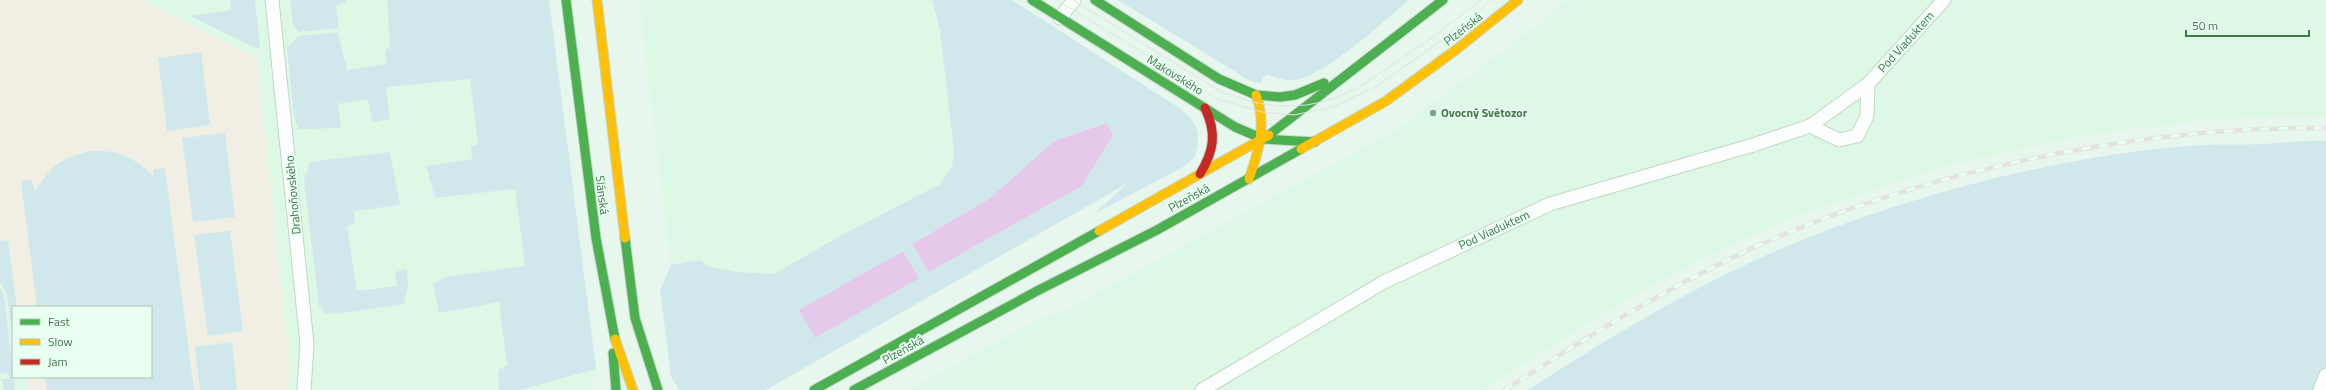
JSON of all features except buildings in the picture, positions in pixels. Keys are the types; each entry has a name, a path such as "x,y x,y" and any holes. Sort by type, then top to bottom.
{"main road":[{"name":"Slánská","path":"566,0 596,238 612,330 633,390"},
{"name":"Slánská","path":"597,0 635,318 658,390"},
{"name":"Makovského","path":"1032,0 1234,127 1263,139 1315,142"},
{"name":"Makovského","path":"1095,0 1219,79 1256,95 1280,97 1295,95 1354,69"},
{"name":"Plzeňská","path":"814,390 1025,270 1263,139 1443,0"},
{"name":"Plzeňská","path":"854,390 1037,291 1157,230 1386,101 1457,50 1518,0"},
{"path":"1249,179 1263,139 1264,122 1256,95"},
{"path":"1198,176 1211,158 1214,139 1214,127 1205,108"},
{"path":"612,330 616,390"},
{"path":"653,378 663,390"},
{"path":"810,390 823,385"}],"street":[{"name":"Drahoňovského","path":"272,0 307,344 304,390"},
{"path":"1060,18 1074,0"},
{"name":"Pod Viaduktem","path":"1202,390 1384,282 1550,204 1753,145 1810,126 1868,84 1944,0"},
{"path":"1810,126 1839,140 1857,136 1867,116 1868,84"},
{"path":"2320,390 2326,375"}],"shaded area":[{"path":"0,0 142,0 257,58 290,371 287,390 28,390 26,378 152,378 152,306 17,306 8,240 0,241"},
{"path":"142,0 549,0 596,369 590,390 287,390 290,371"},
{"path":"230,0 255,0 260,45 257,49 190,16 231,10"},
{"path":"290,0 345,0 346,2 336,6 339,28 298,32 293,23"},
{"path":"387,0 549,0 596,369 520,390 499,390 498,370 507,365 499,302 439,313 433,284 445,277 525,266 515,189 435,198 426,166 472,159 471,146 478,144 470,79 386,87 390,119 372,122 368,99 338,104 341,128 299,129 294,117 287,48 298,36 338,32 347,70 387,64 385,51 390,46"},
{"path":"639,0 932,0 940,31 954,152 952,166 940,184 842,235 774,274 736,272 708,267 700,260 671,265"},
{"path":"932,0 1012,0 1181,109 1192,120 1197,130 1198,142 1195,157 1183,167 1094,214 1128,183 766,390 679,390 671,376 660,290 671,265 700,260 709,267 736,272 774,274 842,235 940,184 952,166 954,152 940,31","holes":["1107,123 1113,135 1082,186 929,272 912,244 989,199 1054,141","903,251 919,278 800,310"]},
{"path":"1118,0 1409,0 1337,59 1307,77 1287,80 1266,74 1260,83 1252,82"},
{"path":"1568,0 2326,0 2326,116 2264,117 2200,121 2081,136 1959,163 1902,180 1790,219 1707,256 1619,304 1482,390 909,390 1039,319 1063,312 1396,130 1497,56"},
{"path":"201,52 210,125 167,131 158,58"},
{"path":"1107,123 1113,135 1082,186 929,272 912,244 989,199 1054,141"},
{"path":"225,133 235,217 193,222 182,138"},
{"path":"2326,141 2326,390 1528,390 1640,320 1728,273 1809,238 1918,199 2033,169 2091,158 2147,150 2202,145"},
{"path":"91,151 101,151 126,156 140,164 154,177 153,169 165,168 194,390 47,390 45,378 152,378 152,306 37,306 21,181 32,180 35,192 46,175 58,164 64,160"},
{"path":"390,152 400,205 354,211 355,223 347,226 357,291 397,286 395,272 407,269 408,285 404,304 335,314 325,313 319,306 304,180 310,162"},
{"path":"230,231 243,331 208,336 194,235"},
{"path":"8,240 17,306 12,306 12,333 7,294 0,282 0,241"},
{"path":"0,241 17,306 12,306 12,378 26,378 28,390 0,390"},
{"path":"903,251 919,278 815,338 799,310"},
{"path":"0,288 4,296 12,364 12,378 14,378 15,390 4,390 2,379 9,379 9,373 0,374"},
{"path":"232,342 237,390 200,390 195,347"}],"tram line":[{"path":"1057,0 1218,99 1262,112 1294,115 1333,107 1374,88 1439,42 1493,0"},
{"path":"1073,0 1220,91 1252,102 1277,106 1307,105 1326,101 1355,90 1433,37 1481,0"}],"railway":[{"path":"1505,390 1626,314 1721,263 1819,221 1888,196 2033,158 2108,145 2182,135 2255,129 2326,128"}],"traffic: fast":[{"path":"566,0 596,238 615,339"},
{"path":"1032,0 1235,127 1263,139 1315,142"},
{"path":"1095,0 1219,79 1256,95 1280,97 1295,95 1324,83"},
{"path":"1269,135 1443,0"},
{"path":"854,390 1037,291 1157,230 1301,149"},
{"path":"814,390 1099,231"},
{"path":"625,238 635,318 658,390"},
{"path":"613,353 616,390"}],"traffic: slow":[{"path":"597,0 625,238"},
{"path":"1301,149 1386,101 1457,49 1518,0"},
{"path":"1249,179 1259,148 1261,127 1261,117 1256,95"},
{"path":"1099,231 1269,135"},
{"path":"615,339 633,390"}],"traffic: jam":[{"path":"1200,174 1205,166 1211,150 1212,142 1211,126 1205,108"}],"place":[{"name":"Ovocný Světozor","path":"1433,113"}]}
